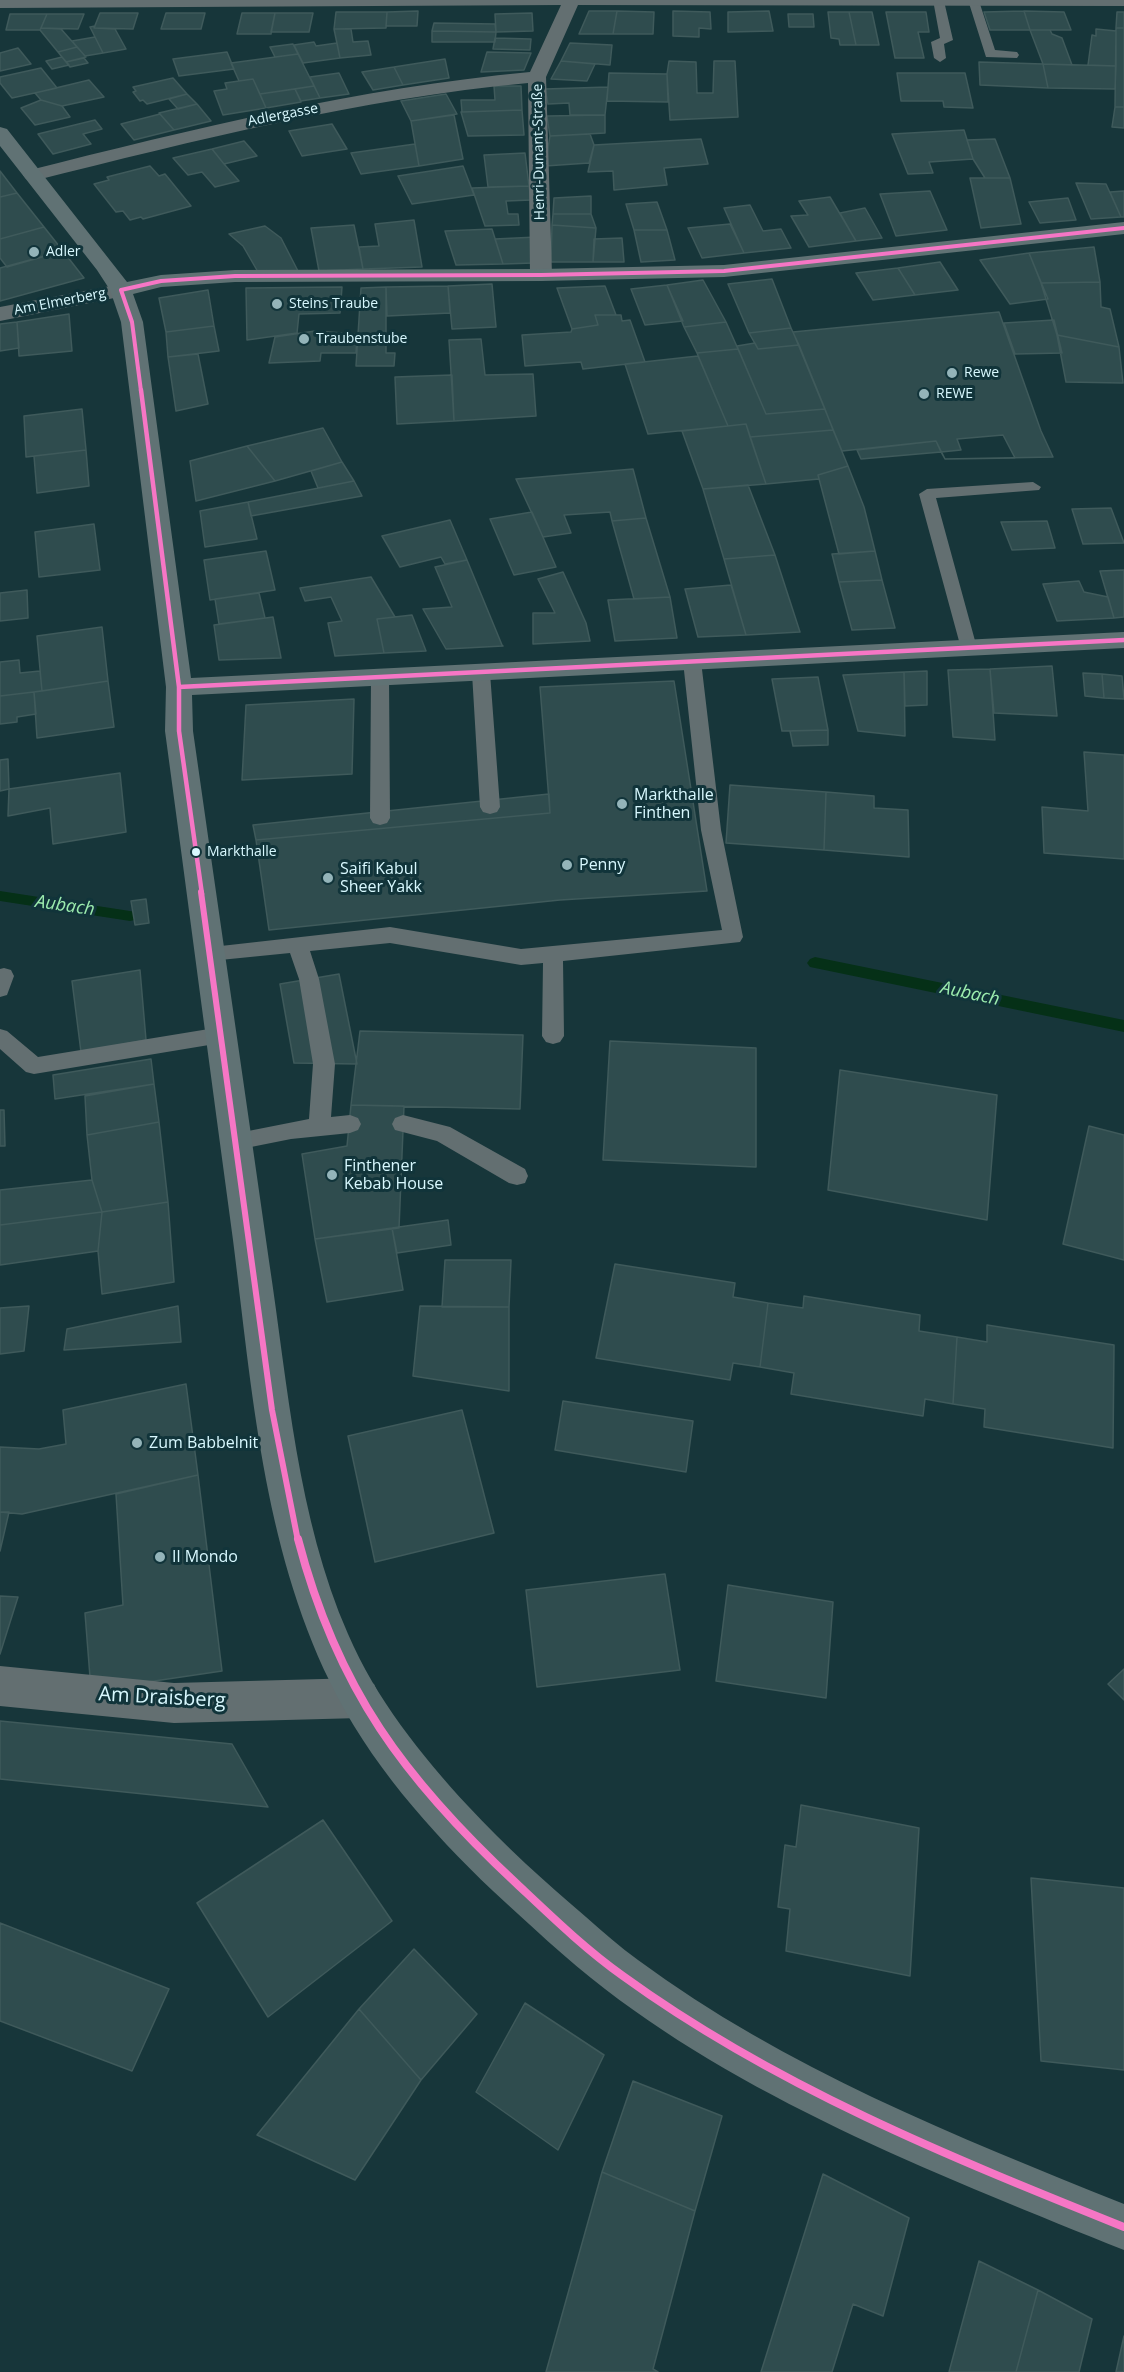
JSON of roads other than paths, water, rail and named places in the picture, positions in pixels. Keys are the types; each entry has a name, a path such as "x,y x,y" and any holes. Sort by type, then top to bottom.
{"main road":[{"path":"0,133 106,267 121,290 132,322 179,687 179,731 280,1460 293,1524 330,1638 360,1698 428,1794 518,1887 623,1976 717,2038 824,2096 987,2172 1124,2227"},
{"path":"121,290 162,281 235,276 541,276 724,271 1124,228"},
{"path":"179,687 1124,640"}],"street":[{"path":"0,3 572,0 1124,1"},
{"name":"Henri-Dunant-Straße","path":"541,276 537,78 572,0"},
{"name":"Adlergasse","path":"33,175 256,119 487,81 537,78"},
{"name":"Am Elmerberg","path":"0,314 121,290"},
{"name":"Am Draisberg","path":"0,1686 174,1703 360,1698"}],"lane":[{"path":"938,1 947,40 937,42 940,58"},
{"path":"973,1 990,54 1013,55"},
{"path":"968,648 927,494 1033,487"},
{"path":"210,953 390,935 521,957 733,937 711,830 692,661"},
{"path":"481,673 490,807"},
{"path":"380,678 380,818"},
{"path":"298,944 309,979 324,1064 320,1127"},
{"path":"553,954 553,1036"},
{"path":"0,1037 34,1066 221,1035"},
{"path":"236,1141 291,1130 350,1124"},
{"path":"403,1125 442,1133 517,1176"}],"waterway":[{"name":"Aubach","path":"0,896 130,916"},
{"name":"Aubach","path":"815,963 1124,1026"}],"place":[{"name":"Adler","path":"34,252"},
{"name":"Steins Traube","path":"277,304"},
{"name":"Traubenstube","path":"304,339"},
{"name":"Rewe","path":"952,373"},
{"name":"REWE","path":"924,394"},
{"name":"Markthalle Finthen","path":"622,804"},
{"name":"Markthalle","path":"196,852"},
{"name":"Penny","path":"567,865"},
{"name":"Saifi Kabul Sheer Yakk","path":"328,878"},
{"name":"Finthener Kebab House","path":"332,1175"},
{"name":"Zum Babbelnit","path":"137,1443"},
{"name":"Il Mondo","path":"160,1557"}]}
